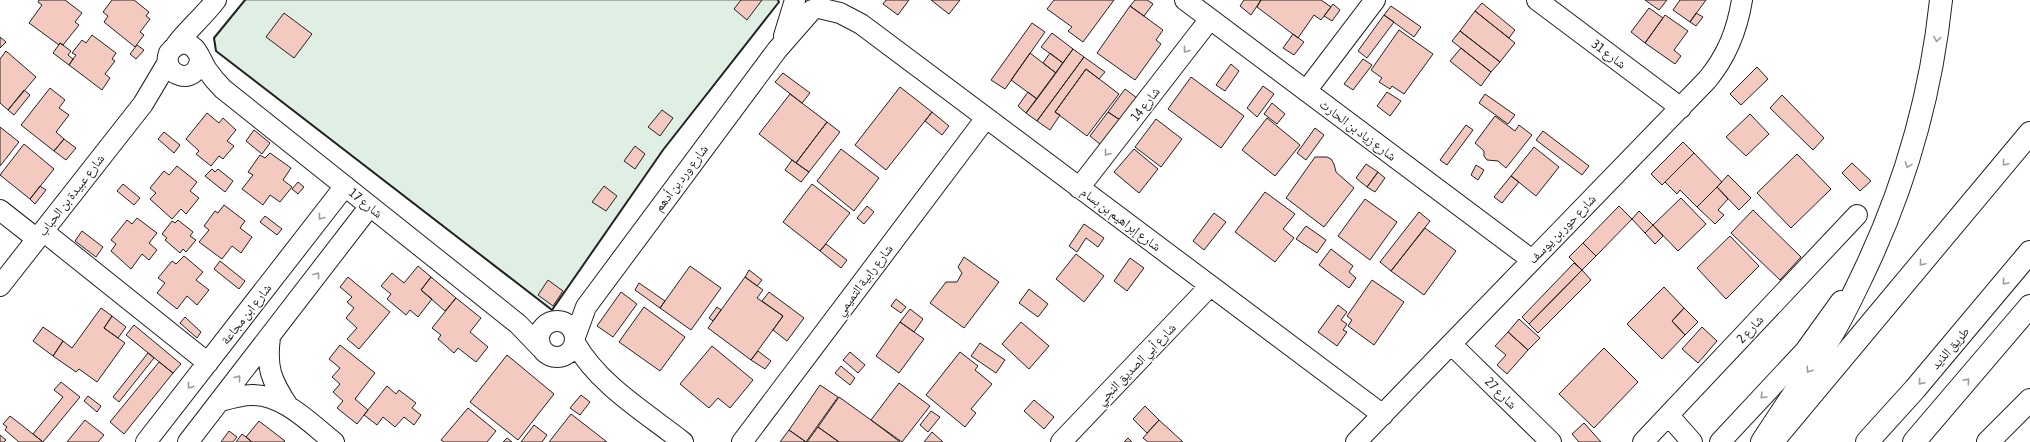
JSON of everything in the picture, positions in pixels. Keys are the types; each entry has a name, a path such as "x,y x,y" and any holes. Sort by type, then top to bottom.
{"main road":[{"path":"1762,442 1829,340 1872,255 1894,204 1912,153 1929,82 1937,40 1941,0"},
{"path":"1772,442 2030,133"},
{"name":"طريق الذيد","path":"1867,442 1919,384 2030,252"},
{"path":"1914,442 2030,306"},
{"path":"1988,442 2030,400"},
{"path":"2007,424 2030,407"}],"street":[{"name":"شارع إبراهيم بن بسام","path":"794,0 799,6 819,6 840,13 861,24 1382,415"},
{"name":"شارع ورد بن أدهم","path":"777,50 789,23 794,0"},
{"name":"شارع إبراهيم بن بسام","path":"840,0 861,24"},
{"name":"شارع زياد بن الحارث","path":"1185,0 1532,260"},
{"path":"1306,91 1375,0"},
{"name":"شارع 31","path":"1537,0 1681,108"},
{"name":"شارع حور بن يوسف","path":"1356,442 1707,80 1726,54 1738,25 1742,0"},
{"name":"شارع عبيدة بن الحباب","path":"0,286 143,104 172,54 190,28 211,6"},
{"name":"شارع عبيدة بن الحباب","path":"200,55 200,32 211,6"},
{"name":"شارع ورد بن أدهم","path":"575,340 586,307 777,50 819,6"},
{"name":"شارع 14","path":"1079,188 1210,19"},
{"path":"186,44 200,55 200,64 195,72 184,76 172,71 172,54 186,44"},
{"name":"شارع 17","path":"200,55 214,79 223,89 509,317 541,348"},
{"name":"شارع عبيدة بن الحباب","path":"143,104 184,76"},
{"name":"شارع 17","path":"184,76 205,80 223,89"},
{"name":"شارع رابية التميمي","path":"742,442 986,118"},
{"name":"شارع ابن مجاعة","path":"146,442 345,186"},
{"path":"188,442 370,206"},
{"path":"0,210 40,235 208,363"},
{"name":"شارع 2","path":"1643,442 1857,215"},
{"path":"1720,442 1805,351 1872,255"},
{"name":"شارع أبي الصديق النجي","path":"1061,442 1210,286"},
{"name":"شارع ورد بن أدهم","path":"555,322 586,307"},
{"name":"شارع 17","path":"509,317 528,322 555,322"},
{"path":"598,375 559,357 548,355 541,348 539,343 540,332 555,322 571,327 575,340 585,360 598,375 683,442"},
{"path":"270,337 268,354 270,371 275,386 288,406"},
{"path":"559,357 569,353 575,340"},
{"name":"شارع 27","path":"1451,344 1551,442"},
{"path":"221,401 242,396 258,395 274,399 288,406 334,442"},
{"path":"1669,416 1692,442"}],"green space":[{"path":"245,0 778,0 779,2 663,150 552,310 216,51 214,38"}],"building":[{"path":"39,0 65,0 82,13 75,22 79,25 63,45 60,43 59,45 29,23 42,5 38,2"},
{"path":"112,0 134,0 149,12 146,16 150,19 140,32 144,35 135,47 104,22 108,16 103,12"},
{"path":"741,0 762,0 747,20 734,9"},
{"path":"886,0 909,0 898,15 883,4"},
{"path":"931,0 960,0 949,14"},
{"path":"1054,0 1114,0 1083,42 1068,31 1072,27 1047,9"},
{"path":"1135,0 1147,0 1153,4 1144,16 1130,6"},
{"path":"1244,0 1261,0 1251,15 1240,6"},
{"path":"1261,0 1321,0 1331,7 1321,20 1314,15 1298,38 1257,7"},
{"path":"1645,0 1667,0 1659,10"},
{"path":"1680,0 1706,0 1690,22 1673,10"},
{"path":"1482,3 1515,30 1509,38 1475,11"},
{"path":"1333,4 1340,10 1332,21 1324,16"},
{"path":"1130,6 1163,30 1156,40 1161,44 1135,80 1097,53"},
{"path":"1391,6 1421,27 1414,37 1384,15"},
{"path":"1649,8 1663,18 1645,43 1631,32"},
{"path":"1475,11 1515,43 1500,62 1460,31"},
{"path":"284,13 312,34 294,58 266,37"},
{"path":"1696,13 1703,17 1696,26 1690,22"},
{"path":"1384,15 1394,22 1367,58 1358,51"},
{"path":"1665,15 1688,31 1674,50 1681,56 1675,64 1645,43"},
{"path":"1032,23 1045,32 1005,89 991,80"},
{"path":"1399,30 1433,54 1404,94 1392,86 1390,89 1379,82 1382,78 1371,70"},
{"path":"1460,31 1500,62 1491,72 1452,41"},
{"path":"1052,33 1073,49 1063,63 1041,47"},
{"path":"1293,34 1304,42 1294,55 1283,48"},
{"path":"92,35 116,53 112,59 115,61 105,74 110,78 102,90 69,65 76,55 72,53 82,40 86,43"},
{"path":"0,37 6,42 0,48"},
{"path":"60,43 71,51 68,55 73,59 69,65 53,53"},
{"path":"137,45 144,50 136,59 130,54"},
{"path":"1461,48 1491,72 1481,86 1450,61"},
{"path":"1073,49 1084,57 1037,121 1026,113"},
{"path":"6,51 36,77 8,110 0,103 0,59"},
{"path":"1030,53 1056,73 1037,99 1011,80"},
{"path":"1050,53 1063,63 1056,73 1043,63"},
{"path":"1084,57 1105,72 1099,79 1086,69 1055,112 1060,115 1050,130 1037,121"},
{"path":"1363,59 1372,65 1353,90 1344,84"},
{"path":"1231,64 1239,71 1225,91 1216,85"},
{"path":"1757,67 1768,79 1741,105 1730,94"},
{"path":"1086,69 1119,94 1087,136 1055,112"},
{"path":"783,73 810,93 802,103 775,82"},
{"path":"1191,77 1244,116 1221,148 1168,109"},
{"path":"1263,86 1274,94 1257,117 1247,108"},
{"path":"900,87 932,112 886,170 855,145"},
{"path":"50,88 65,100 59,108 69,115 56,132 64,139 54,151 21,125"},
{"path":"1125,89 1137,98 1120,120 1108,112"},
{"path":"24,90 30,95 14,115 8,110"},
{"path":"1028,92 1037,99 1026,113 1018,106"},
{"path":"1387,92 1401,101 1390,116 1377,106"},
{"path":"790,94 827,122 796,163 759,134"},
{"path":"1485,94 1515,115 1508,124 1479,103"},
{"path":"1782,95 1824,138 1813,150 1770,108"},
{"path":"1272,103 1285,114 1277,124 1264,114"},
{"path":"662,110 673,118 660,136 648,127"},
{"path":"932,112 949,126 942,135 925,121"},
{"path":"1108,112 1120,120 1101,145 1090,136"},
{"path":"207,113 219,123 223,118 236,130 227,141 234,146 223,159 219,156 211,166 196,154 199,151 186,139"},
{"path":"1750,114 1769,134 1746,156 1726,137"},
{"path":"1495,116 1515,131 1519,125 1532,135 1506,168 1498,161 1487,160 1484,156 1484,151 1475,143"},
{"path":"1267,118 1300,145 1275,176 1242,150"},
{"path":"1156,119 1182,139 1161,167 1135,147"},
{"path":"827,122 840,132 809,172 796,163"},
{"path":"1466,125 1473,130 1447,165 1440,160"},
{"path":"0,127 19,142 0,166"},
{"path":"1315,128 1324,135 1306,160 1297,153"},
{"path":"254,130 270,143 262,154 246,141"},
{"path":"1543,131 1589,166 1582,175 1536,140"},
{"path":"164,132 180,145 174,153 158,139"},
{"path":"64,139 76,148 66,160 54,151"},
{"path":"1683,142 1694,153 1662,185 1651,174"},
{"path":"24,144 54,169 30,199 0,175"},
{"path":"635,146 645,154 635,169 624,161"},
{"path":"1534,147 1559,167 1536,196 1511,176"},
{"path":"841,149 879,178 854,211 817,181"},
{"path":"1134,149 1158,169 1139,193 1114,172"},
{"path":"270,153 291,168 283,180 292,187 280,202 270,195 263,205 242,189 253,175 248,172 260,155 265,158"},
{"path":"1694,153 1722,182 1697,207 1680,190 1677,194 1665,182"},
{"path":"1797,154 1831,189 1791,228 1757,193"},
{"path":"1315,157 1327,157 1331,159 1336,172 1354,188 1324,227 1286,198"},
{"path":"792,160 809,172 801,182 785,170"},
{"path":"1852,163 1871,181 1860,191 1842,173"},
{"path":"1366,164 1378,172 1367,187 1356,178"},
{"path":"1476,165 1484,170 1478,180 1471,175"},
{"path":"177,166 197,182 190,191 199,198 186,214 181,209 172,219 150,199 156,193 150,188 164,171 169,175"},
{"path":"212,169 215,172 218,169 233,181 225,192 205,176"},
{"path":"1378,172 1385,178 1375,192 1367,187"},
{"path":"1728,175 1751,198 1739,210 1717,187"},
{"path":"1511,176 1519,182 1502,203 1494,197"},
{"path":"298,182 304,187 298,194 292,189"},
{"path":"123,184 140,198 134,205 117,191"},
{"path":"812,184 850,213 820,251 783,222"},
{"path":"40,186 46,190 35,204 30,199"},
{"path":"604,186 617,196 606,211 592,202"},
{"path":"1717,187 1728,199 1718,210 1724,215 1715,224 1697,207"},
{"path":"1265,192 1295,214 1283,229 1294,238 1275,262 1235,232"},
{"path":"1681,198 1706,224 1678,251 1653,225"},
{"path":"1365,199 1397,222 1370,260 1338,236"},
{"path":"224,205 245,221 240,228 252,237 241,253 232,246 222,259 199,242 209,230 204,226 215,211 218,213"},
{"path":"867,206 874,212 864,224 857,218"},
{"path":"1619,206 1632,219 1596,256 1583,243"},
{"path":"1753,210 1801,257 1780,280 1731,233"},
{"path":"1639,211 1653,225 1645,233 1632,219"},
{"path":"1419,212 1430,221 1391,271 1380,262"},
{"path":"1214,213 1226,222 1204,250 1193,241"},
{"path":"265,216 282,229 277,235 260,222"},
{"path":"137,218 157,233 149,243 157,250 149,260 142,254 131,269 111,251 116,244 111,240 127,220 132,224"},
{"path":"178,220 193,232 190,236 196,240 186,252 183,249 180,253 165,240 167,238 162,234 172,221 175,223"},
{"path":"1084,224 1104,238 1098,247 1086,238 1077,252 1069,246"},
{"path":"1653,225 1663,236 1655,244 1645,233"},
{"path":"1306,226 1326,240 1317,253 1296,239"},
{"path":"1425,228 1456,251 1424,295 1391,271"},
{"path":"82,231 103,247 96,257 75,241"},
{"path":"1730,236 1759,266 1726,299 1697,268"},
{"path":"1583,243 1596,256 1582,270 1569,257"},
{"path":"826,244 847,260 841,268 820,251"},
{"path":"1331,249 1353,266 1349,272 1356,278 1349,288 1319,265"},
{"path":"1076,254 1104,276 1084,302 1056,279"},
{"path":"184,256 203,272 196,280 209,290 197,305 187,296 177,309 157,293 165,283 158,278 172,261 176,264"},
{"path":"964,257 999,282 964,328 930,303 946,282 957,282 962,273 958,267"},
{"path":"1130,258 1144,268 1127,291 1114,281"},
{"path":"220,261 245,281 239,289 214,269"},
{"path":"1574,263 1582,270 1529,324 1522,317"},
{"path":"418,266 431,277 421,290 432,299 418,317 410,310 406,315 387,299 391,294 381,286 392,273 404,283"},
{"path":"690,266 721,288 691,330 660,308"},
{"path":"749,270 762,280 757,286 745,277"},
{"path":"1582,270 1591,280 1538,333 1529,324"},
{"path":"348,277 390,312 359,349 347,339 357,328 346,318 354,308 347,302 352,297 340,287"},
{"path":"431,277 456,298 445,311 421,290"},
{"path":"745,277 763,290 757,298 783,316 751,360 708,328"},
{"path":"548,280 563,291 553,306 538,295"},
{"path":"1372,280 1404,302 1374,345 1348,326 1352,320 1347,316"},
{"path":"639,283 665,301 660,308 635,290"},
{"path":"1664,287 1684,308 1672,321 1685,335 1662,359 1627,324"},
{"path":"1029,289 1048,304 1038,317 1019,303"},
{"path":"621,292 637,304 613,337 597,326"},
{"path":"769,292 804,318 787,341 773,330 783,316 762,301"},
{"path":"456,298 481,318 470,332 488,347 476,362 458,348 454,353 438,339 441,335 432,328"},
{"path":"896,299 906,307 901,313 891,306"},
{"path":"1338,305 1347,312 1341,320 1347,324 1343,330 1347,332 1337,346 1318,332"},
{"path":"644,307 685,337 660,371 619,342"},
{"path":"717,307 721,310 713,321 709,318"},
{"path":"101,308 112,316 104,328 125,343 97,382 79,369 76,372 53,356 63,341 72,348"},
{"path":"1684,308 1698,322 1685,335 1672,321"},
{"path":"910,309 923,319 914,332 900,322"},
{"path":"112,316 126,327 118,338 104,328"},
{"path":"185,317 201,332 197,338 180,323"},
{"path":"1519,319 1540,338 1528,350 1508,332"},
{"path":"900,322 924,339 899,373 876,356"},
{"path":"1021,322 1049,346 1029,369 1002,344"},
{"path":"134,325 181,364 173,373 126,335"},
{"path":"43,327 63,341 53,356 33,341"},
{"path":"1702,327 1717,341 1698,363 1682,349"},
{"path":"1508,332 1528,350 1507,374 1497,365 1506,355 1495,346"},
{"path":"980,343 1005,360 996,373 971,356"},
{"path":"340,345 375,373 355,399 368,410 357,424 337,408 343,401 333,392 340,384 332,377 340,368 329,359"},
{"path":"712,346 753,380 730,408 718,398 709,408 680,384"},
{"path":"1604,348 1638,382 1594,428 1559,394"},
{"path":"758,351 771,361 765,369 751,360"},
{"path":"850,352 865,365 858,373 843,360"},
{"path":"960,352 978,366 975,370 992,384 971,409 976,413 965,427 926,395"},
{"path":"148,353 154,358 119,402 113,397"},
{"path":"507,355 554,394 518,440 470,402"},
{"path":"159,362 173,373 124,434 110,422"},
{"path":"841,366 855,378 850,385 835,373"},
{"path":"61,382 80,397 43,442 33,434 63,397 54,390"},
{"path":"899,383 930,406 902,442 871,420"},
{"path":"820,385 838,397 806,442 789,430"},
{"path":"387,386 396,394 399,390 416,403 412,408 421,415 414,425 404,417 395,427 383,417 377,425 364,415"},
{"path":"581,395 590,402 580,415 570,408"},
{"path":"88,396 101,406 97,412 84,401"},
{"path":"839,397 900,442 839,442 818,427"},
{"path":"1034,400 1054,417 1044,429 1024,411"},
{"path":"1145,406 1159,420 1147,433 1133,419"},
{"path":"468,408 496,431 487,442 444,442 441,440"},
{"path":"931,411 940,417 928,432 920,425"},
{"path":"571,414 607,442 549,442"},
{"path":"10,416 43,442 19,442 5,430 7,427 3,424"},
{"path":"85,420 104,435 98,442 67,442"},
{"path":"1159,420 1183,442 1148,442 1143,438"},
{"path":"259,421 285,441 252,442 246,437"},
{"path":"1584,423 1601,442 1579,442 1572,434"},
{"path":"534,425 547,435 542,442 521,442"},
{"path":"818,427 839,442 807,442"},
{"path":"789,430 806,442 780,442"},
{"path":"229,431 237,437 233,442 221,442"},
{"path":"932,432 943,442 924,442"},
{"path":"242,434 246,437 252,442 236,442"},
{"path":"0,435 6,440 4,442 0,442"},
{"path":"507,438 512,442 503,442"},
{"path":"1128,438 1132,442 1124,442"}],"wall":[{"path":"245,0 214,38 216,51 552,310 663,150 779,2 778,0"}]}
